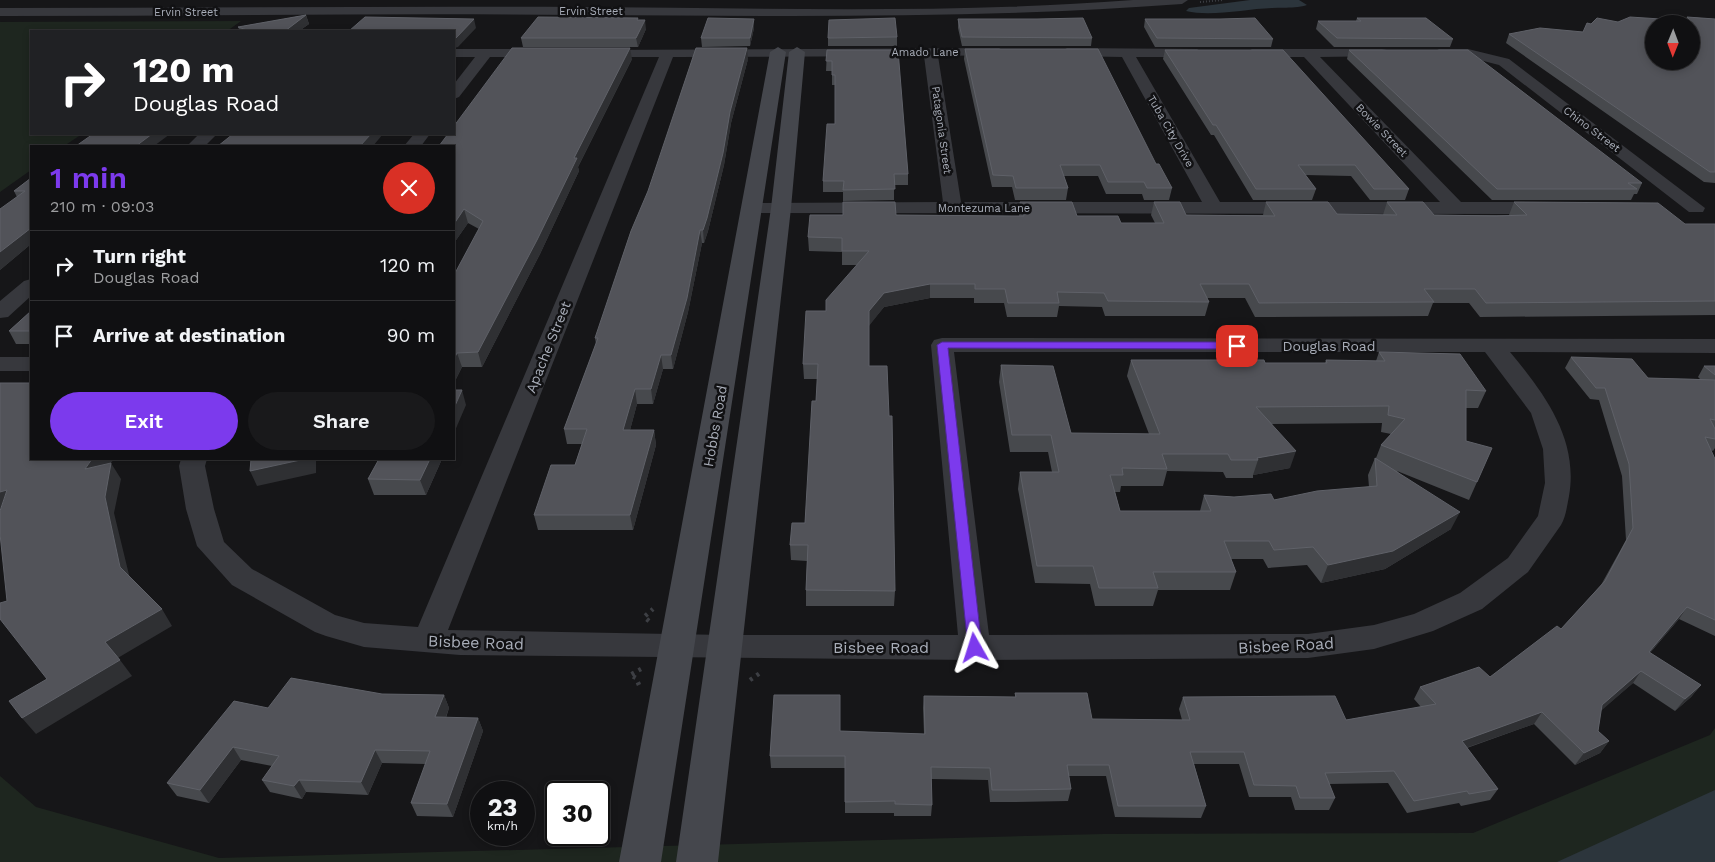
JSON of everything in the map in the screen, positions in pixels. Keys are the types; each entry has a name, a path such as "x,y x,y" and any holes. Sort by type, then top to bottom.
{"street":[{"name":"Ervin Street","path":"804,11 1044,0"},
{"name":"Ervin Street","path":"0,2 518,1 804,11 996,12 1182,0"},
{"path":"697,862 782,208 786,37 804,11"},
{"name":"Ervin Street","path":"0,12 786,37"},
{"name":"Amado Lane","path":"582,53 668,53 786,37 930,52 1009,52"},
{"name":"Hobbs Road","path":"640,862 752,207 786,37"},
{"name":"Patagonia Street","path":"930,52 953,208"},
{"path":"1058,52 1212,52"},
{"name":"Tuba City Drive","path":"1126,52 1215,209"},
{"path":"455,53 553,53"},
{"path":"455,93 486,53"},
{"name":"Apache Street","path":"428,641 668,53"},
{"path":"1241,53 1398,53"},
{"name":"Bowie Street","path":"1308,53 1456,208"},
{"name":"Chino Street","path":"1428,53 1485,55 1504,62 1696,208 1668,208"},
{"path":"196,145 209,135"},
{"path":"413,145 421,135"},
{"name":"Montezuma Lane","path":"752,207 1562,208"},
{"path":"0,312 30,286"},
{"name":"Douglas Road","path":"975,648 942,345 1715,346"},
{"name":"Bisbee Road","path":"194,460 192,466 198,501 212,546 242,577 326,624 364,635 428,641 725,647 1219,648 1308,646 1374,638 1422,623 1471,601 1518,565 1551,518 1558,483 1556,449 1543,413 1492,346"},
{"path":"0,364 30,364"}],"shaded area":[{"path":"1250,0 1299,0 1307,5 1217,13 1186,11 1189,8"},
{"path":"241,21 228,30 30,30 30,135 80,135 66,145 30,145 30,171 0,192 0,22"},
{"path":"1715,728 1715,862 0,862 0,776 36,807 219,858 1103,834 1473,833 1710,735"},
{"path":"1715,790 1715,862 1557,862"}],"building":[{"path":"306,15 286,30 247,30 238,27"},
{"path":"365,17 474,19 456,38 455,30 350,30"},
{"path":"538,17 638,18 637,20 645,20 636,38 521,38"},
{"path":"1630,17 1645,18 1645,70 1700,70 1700,18 1715,19 1715,172 1710,172 1509,34 1540,28 1583,32 1587,23 1591,24 1597,18 1618,22"},
{"path":"708,18 754,19 750,38 701,38"},
{"path":"895,18 897,37 828,38 829,20"},
{"path":"1083,18 1092,38 962,37 958,19 1037,19"},
{"path":"1255,18 1273,39 1157,38 1145,19 1220,19"},
{"path":"1357,18 1426,18 1453,39 1337,38 1318,21 1361,21"},
{"path":"512,48 630,48 574,158 577,158 537,240 478,352 457,353 455,357 455,273 483,221 464,209 455,222 455,145 440,145 447,135 455,135 455,125"},
{"path":"696,48 747,48 730,112 723,153 707,218 703,230 700,230 687,298 671,355 661,355 651,389 635,389 623,430 654,430 630,515 534,515 551,465 575,465 587,429 564,429 598,338 595,338 631,231 648,191"},
{"path":"965,49 1098,49 1156,164 1159,164 1172,188 1147,188 1144,182 1108,182 1100,165 1060,165 1068,188 1016,188 1013,176 993,175"},
{"path":"827,50 898,50 908,174 894,174 895,189 843,190 844,181 823,181 827,124 835,124 835,75 832,75 832,61 826,61"},
{"path":"1165,50 1283,50 1409,189 1374,189 1355,165 1298,165 1316,189 1256,189 1216,125 1213,125"},
{"path":"1349,50 1468,50 1642,183 1628,183 1637,189 1497,189"},
{"path":"92,135 151,135 137,145 77,145"},
{"path":"232,135 370,135 361,145 219,145"},
{"path":"30,179 30,229 0,252 0,209 25,191 14,191"},
{"path":"843,202 895,202 896,215 1024,216 1020,202 1072,202 1077,216 1118,216 1121,223 1164,223 1154,202 1180,202 1186,215 1275,216 1266,202 1328,202 1337,214 1397,215 1387,202 1423,202 1434,215 1496,216 1527,215 1514,202 1658,203 1685,224 1715,224 1715,301 1486,303 1475,289 1424,289 1434,302 1259,303 1249,284 1200,284 1209,302 1108,301 1104,293 1057,292 1059,303 1008,303 1005,289 975,289 975,284 930,284 884,293 869,311 869,366 887,366 889,416 892,416 895,591 806,590 808,545 790,545 792,523 805,523 812,401 816,401 818,364 803,364 806,311 826,311 826,300 869,251 842,251 842,238 808,237 810,215 843,215"},
{"path":"30,312 30,331 9,331"},
{"path":"1379,352 1460,354 1486,391 1466,390 1466,441 1492,448 1477,482 1381,445 1405,419 1388,415 1389,406 1256,407 1296,451 1257,458 1258,460 1231,460 1228,454 1162,454 1167,469 1122,468 1123,475 1110,475 1120,511 1211,511 1204,495 1234,497 1271,494 1274,500 1317,491 1377,486 1375,458 1460,512 1393,551 1328,565 1313,547 1274,550 1269,541 1224,541 1236,572 1153,572 1158,588 1099,588 1093,566 1037,566 1020,472 1059,472 1051,435 1012,435 1001,365 1053,366 1071,433 1160,434 1131,360 1264,360 1265,363 1327,363 1326,360 1385,361"},
{"path":"1571,357 1632,359 1648,378 1715,380 1715,420 1710,419 1715,429 1715,439 1705,437 1715,459 1715,620 1687,607 1649,652 1701,685 1685,699 1641,671 1602,705 1598,731 1609,741 1584,753 1542,712 1462,741 1498,789 1469,794 1467,791 1414,801 1394,771 1325,773 1335,798 1300,798 1296,786 1254,785 1244,752 1190,752 1206,806 1118,806 1109,765 1067,765 1071,789 1017,790 992,790 990,768 931,767 932,805 895,804 895,801 845,802 845,756 770,756 774,695 840,695 840,731 925,734 924,696 1016,697 1015,693 1087,693 1092,719 1190,720 1183,697 1335,696 1346,720 1436,704 1420,687 1479,667 1490,677 1557,626 1561,629 1605,581 1633,528 1629,464 1605,388 1596,388"},
{"path":"1704,366 1715,366 1715,375"},
{"path":"0,383 30,383 30,460 91,460 85,469 111,463 105,497 120,567 162,609 105,642 120,660 22,718 9,701 47,679 0,619 0,603 7,601 0,534 0,511 7,490 0,492"},
{"path":"455,390 462,390 455,406"},
{"path":"251,460 300,460 250,471"},
{"path":"378,460 430,460 420,480 368,479"},
{"path":"291,678 382,694 444,695 435,717 478,718 447,804 411,803 430,751 375,750 361,782 299,780 294,786 262,780 279,756 233,747 200,790 167,783 234,701 268,708"}],"route":[{"path":"975,648 942,345 1237,346"}]}
